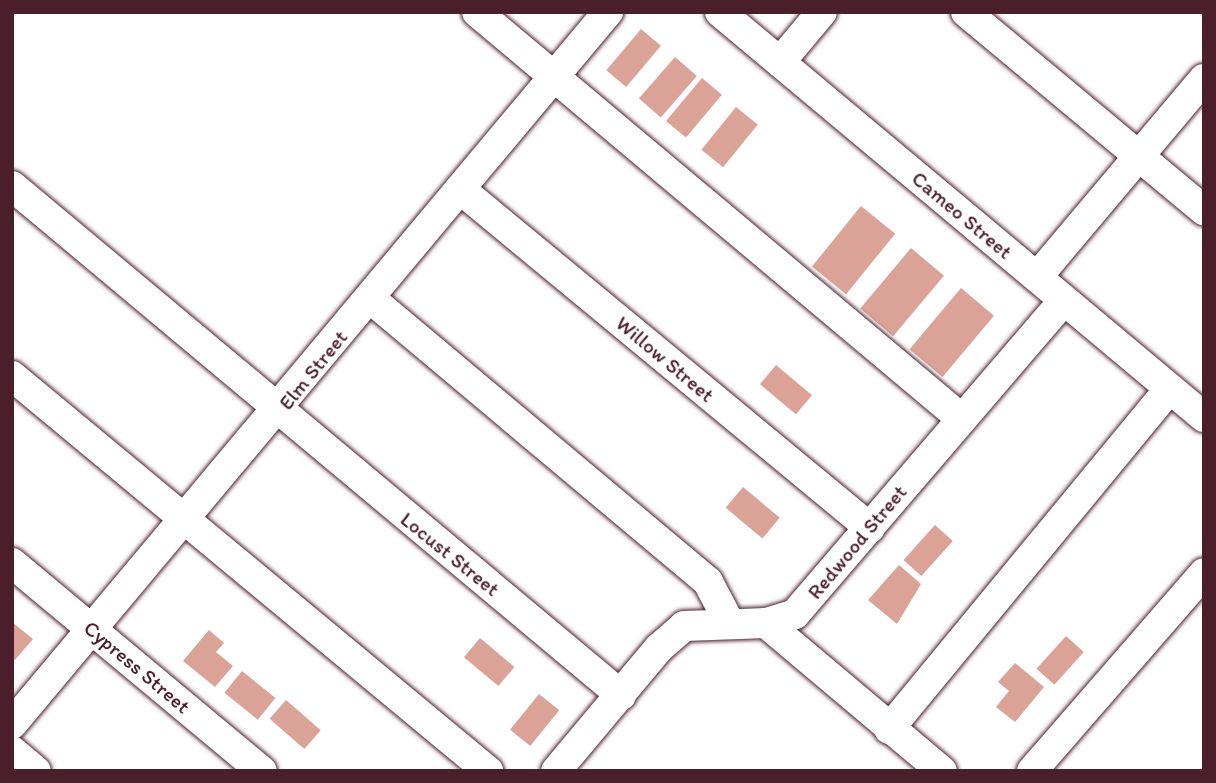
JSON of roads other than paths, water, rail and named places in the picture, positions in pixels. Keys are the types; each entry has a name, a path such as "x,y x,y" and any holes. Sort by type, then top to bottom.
{"street":[{"path":"477,12 962,419"},
{"name":"Elm Street","path":"12,724 278,413 608,12"},
{"name":"Cameo Street","path":"720,12 1204,417"},
{"path":"780,62 822,12"},
{"path":"966,12 1204,210"},
{"path":"1037,278 1204,79"},
{"name":"Locust Street","path":"12,186 278,413 621,695"},
{"name":"Willow Street","path":"460,189 870,528"},
{"path":"371,299 708,582 729,622"},
{"name":"Redwood Street","path":"556,771 684,626 729,622 766,623 794,614 1063,301"},
{"path":"12,376 184,523 488,771"},
{"path":"889,729 1169,389"},
{"name":"Cypress Street","path":"12,563 262,771"},
{"path":"1032,771 1204,573"},
{"path":"766,623 942,771"},
{"path":"12,751 36,771"}]}
